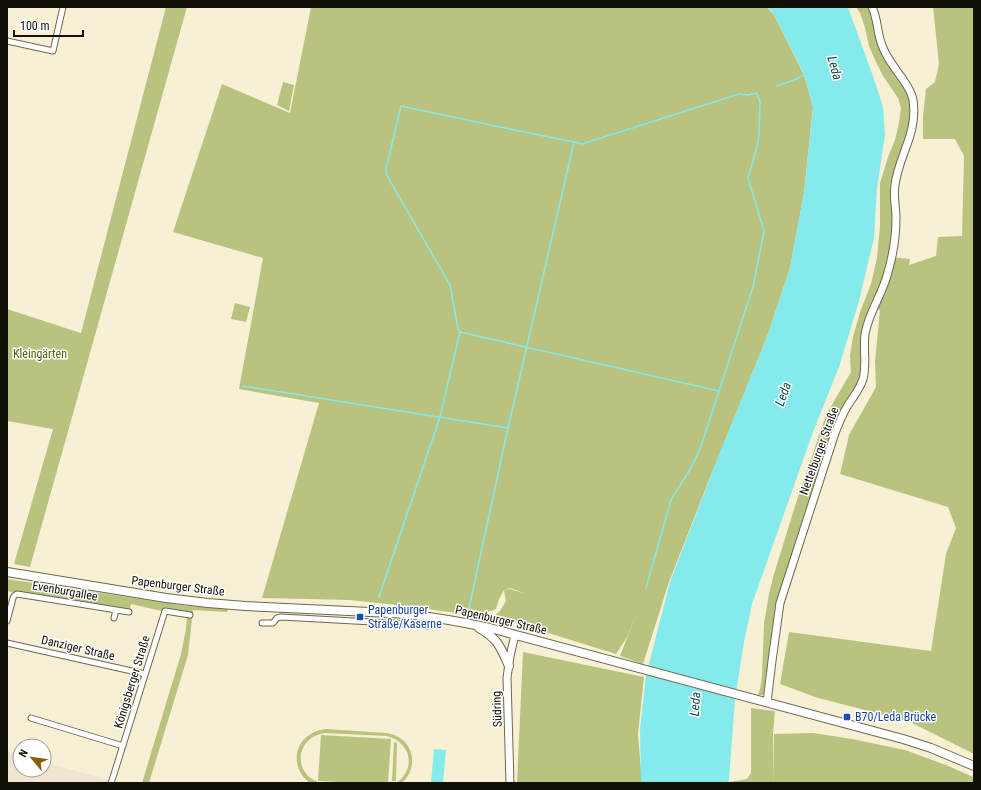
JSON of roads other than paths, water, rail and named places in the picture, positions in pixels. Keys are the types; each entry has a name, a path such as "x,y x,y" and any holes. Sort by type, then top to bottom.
{"main road":[{"name":"Papenburger Straße","path":"7,572 166,598 208,603 414,614 471,624 903,739 931,748 974,766"},
{"path":"471,624 496,640 509,666"}],"street":[{"path":"7,41 53,51 63,7"},
{"name":"Nettelburger Straße","path":"767,702 780,603 841,417 858,391 864,377 865,335 871,312 884,285 888,272 896,224 895,185 913,124 913,97 883,47 880,40 876,15 872,7"},
{"name":"Evenburgallee","path":"7,621 15,594 129,612"},
{"path":"114,618 116,610"},
{"name":"Königsberger Straße","path":"111,783 165,611 190,615"},
{"path":"262,623 273,623 277,618 281,617 428,626"},
{"name":"Südring","path":"510,783 507,692 512,644 515,635"},
{"name":"Danziger Straße","path":"7,643 145,674"},
{"path":"31,718 123,746"}],"water":[{"name":"Leda","path":"768,7 848,7 883,107 885,135 877,188 874,238 859,301 839,367 813,432 752,604 735,699 728,783 641,783 640,730 646,675 670,582 720,452 767,337 790,268 804,193 813,109 804,74 773,13"},
{"path":"434,749 446,750 443,783 431,783"}],"waterway":[{"path":"777,86 799,78 804,74"},
{"path":"243,386 508,428 574,142 582,144 739,94 748,95 757,93"},
{"path":"719,391 753,287 764,231 748,178 757,147 759,133 760,102 757,94"},
{"path":"379,597 440,417 460,332 458,329 450,285 386,174 401,106 574,142"},
{"path":"460,332 719,391 700,449 691,468 671,500 646,588"},
{"path":"469,608 508,428"}],"place":[{"name":"Papenburger Straße/Kaserne","path":"360,617"},
{"name":"B70/Leda Brücke","path":"847,717"}],"park label":[{"name":"Kleingärten","path":"40,354"}]}
